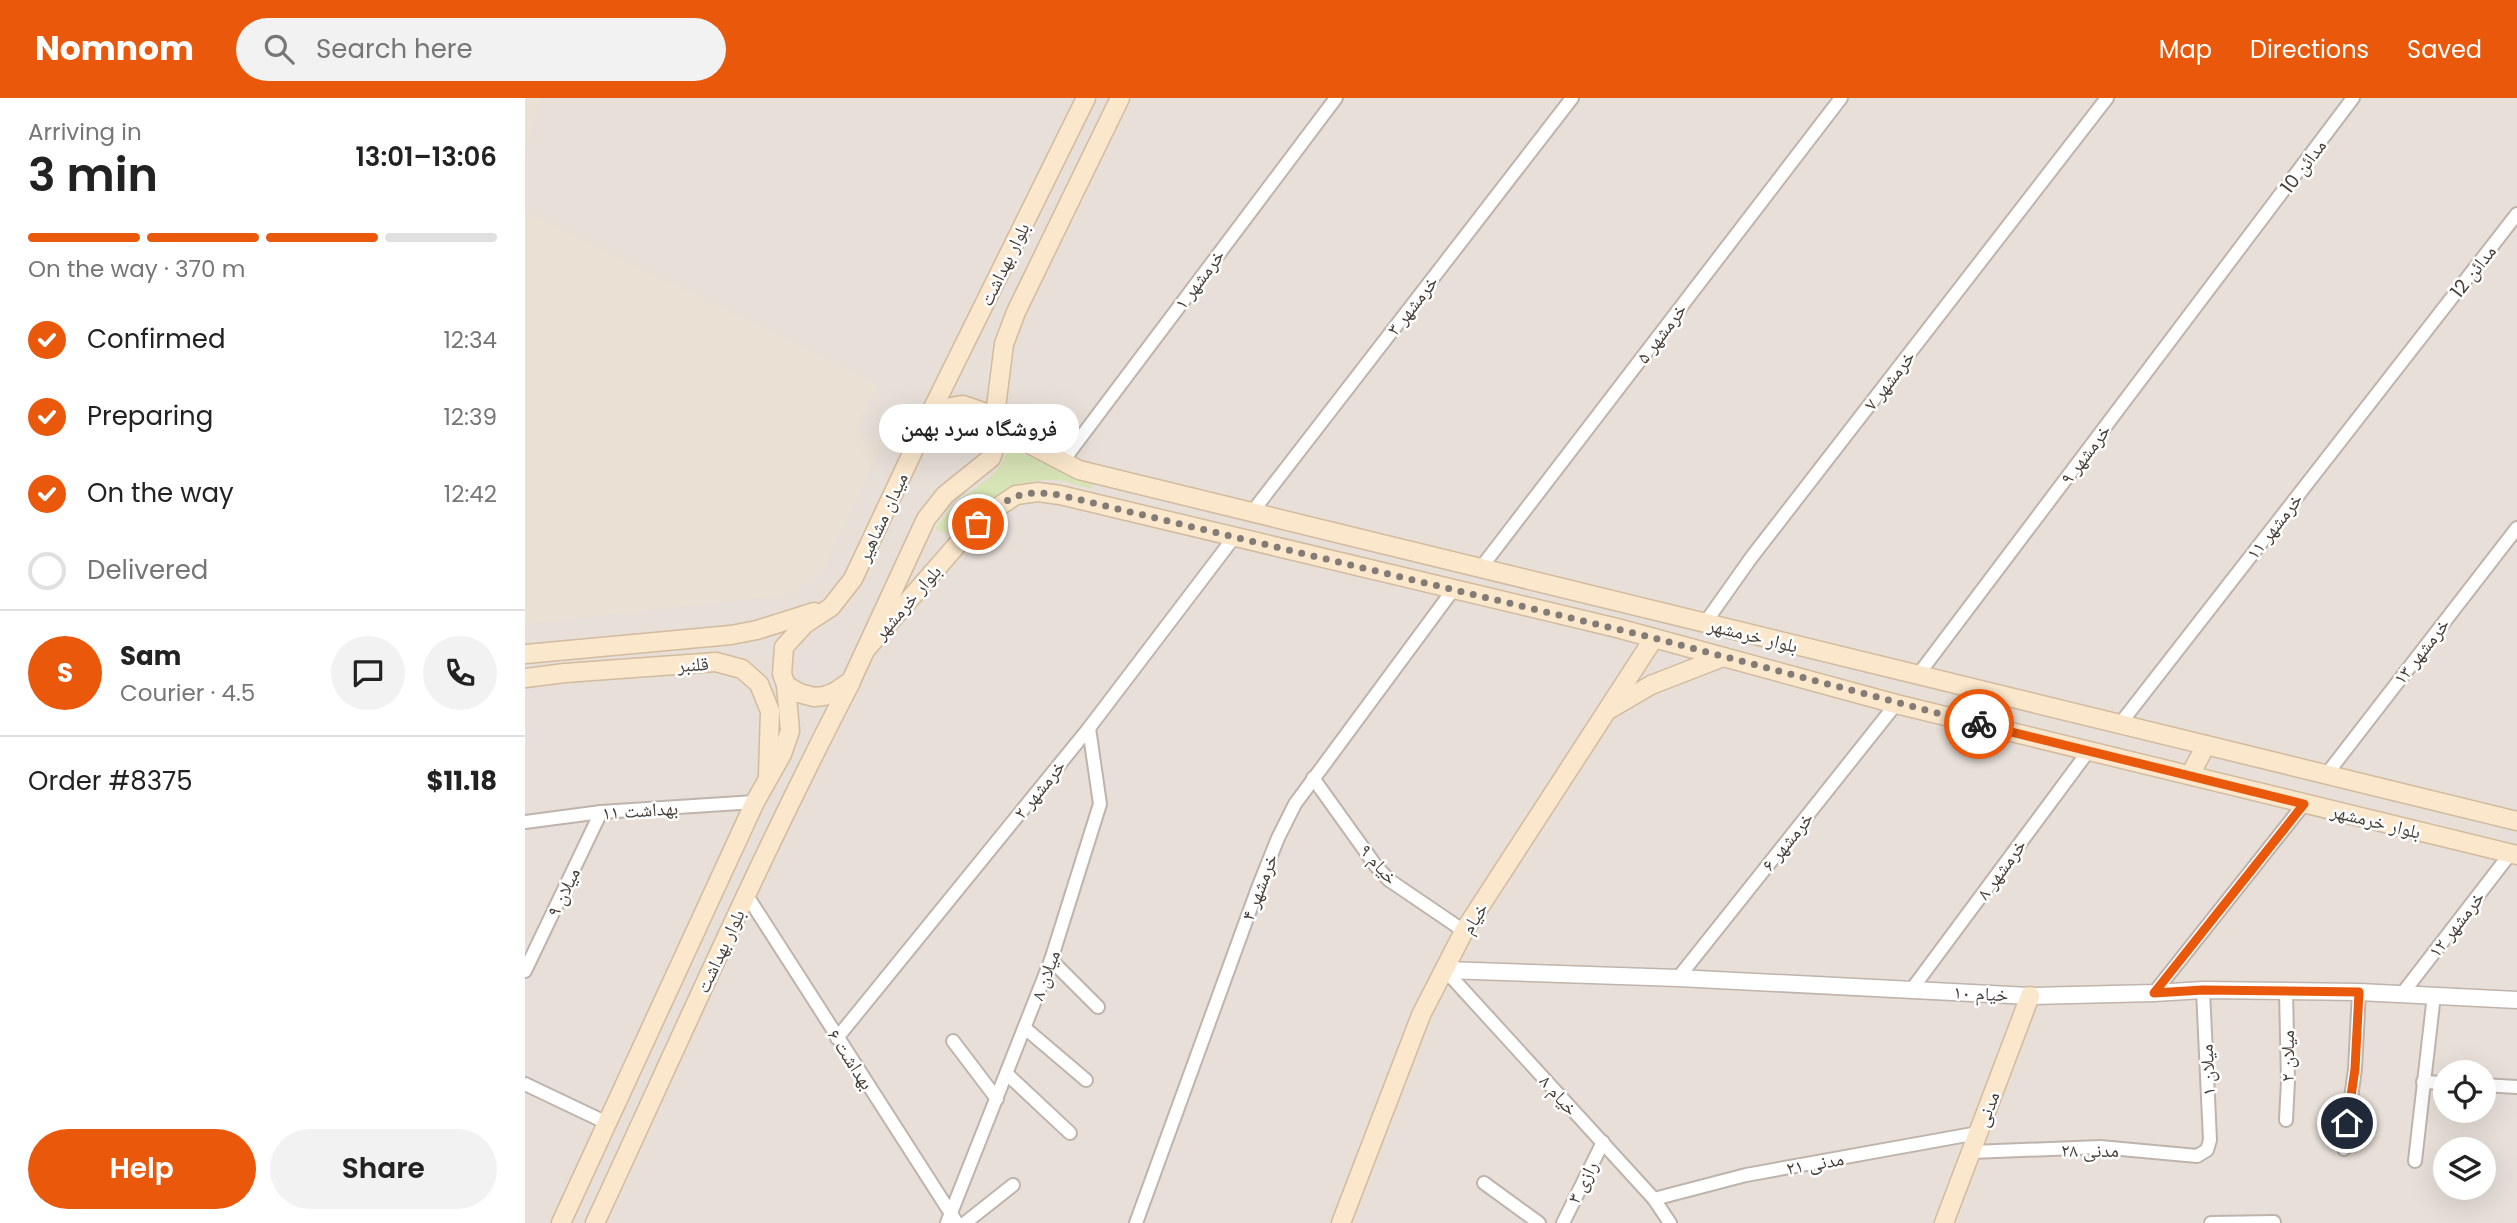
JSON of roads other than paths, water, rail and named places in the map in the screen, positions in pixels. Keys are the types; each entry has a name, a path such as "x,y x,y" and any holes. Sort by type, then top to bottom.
{"main road":[{"name":"بلوار بهداشت","path":"923,430 1086,98"},
{"name":"بلوار بهداشت","path":"995,425 1004,344 1016,312 1119,98"},
{"name":"میدان مشاهیر","path":"786,685 781,663 784,647 804,624 831,607 853,579 923,430 938,412 963,405 983,412 995,425"},
{"name":"بلوار خرمشهر","path":"995,425 1079,470 2517,821"},
{"path":"786,685 799,693 814,697 835,692 851,681 926,519 945,495 991,458 996,444 995,425"},
{"name":"بلوار خرمشهر","path":"867,648 963,538 992,511 1016,495 1038,492 1235,536 1654,638 1896,704 2513,855"},
{"path":"1235,536 1253,511"},
{"name":"قلنبر","path":"525,654 731,635 757,630 831,607"},
{"name":"خیام","path":"1341,1223 1421,1015 1464,931 1654,638"},
{"path":"563,650 565,673"},
{"path":"1607,710 1651,685 1723,657"},
{"name":"قلنبر","path":"525,678 716,662 742,669 759,684 770,711 768,777"},
{"name":"بلوار بهداشت","path":"596,1223 746,894 851,681"},
{"name":"بلوار بهداشت","path":"561,1223 755,802 782,754 790,732 786,685"},
{"path":"2190,775 2206,746"},
{"name":"مدنی","path":"1944,1223 2030,996"},
{"path":"574,1193 604,1206"}],"street":[{"name":"خرمشهر ۱","path":"1063,461 1336,98"},
{"name":"خرمشهر ۳","path":"1253,511 1572,98"},
{"name":"خرمشهر ۵","path":"1480,569 1841,98"},
{"name":"خرمشهر ۷","path":"1705,623 1751,558 2107,98"},
{"name":"مدائن 10","path":"2252,234 2353,98"},
{"name":"مدائن 12","path":"2428,328 2517,214"},
{"name":"خرمشهر ۹","path":"1918,675 2252,234"},
{"name":"خرمشهر ۱۱","path":"2120,724 2428,328"},
{"name":"خرمشهر ۱۳","path":"2326,775 2517,527"},
{"name":"خرمشهر ۲","path":"837,1038 1089,728 1235,536"},
{"name":"خرمشهر ۴","path":"1136,1223 1258,888 1295,804 1453,590"},
{"name":"خرمشهر ۶","path":"1678,978 1896,704"},
{"name":"میلان ۸","path":"952,1220 1051,960 1100,804 1089,728"},
{"name":"خرمشهر ۸","path":"1912,989 2089,750"},
{"name":"خیام ۹","path":"1313,778 1389,880 1464,931"},
{"name":"بهداشت ۱۱","path":"525,822 601,813 755,802"},
{"path":"2154,993 2304,804"},
{"name":"میلان ۹","path":"525,971 601,813"},
{"name":"خرمشهر ۱۲","path":"2402,994 2513,855"},
{"name":"بهداشت ۶","path":"746,894 952,1220"},
{"path":"1051,960 1098,1007"},
{"name":"خیام ۱۰","path":"1445,970 1678,978 2030,996 2203,990 2359,992 2517,1000"},
{"name":"خیام ۸","path":"1445,970 1654,1199 1670,1223"},
{"name":"میلان ۱","path":"2203,990 2210,1140 2207,1150"},
{"name":"میلان ۲","path":"2286,992 2286,1120"},
{"path":"2344,1149 2355,1069 2359,992"},
{"path":"2415,1161 2434,995"},
{"path":"1025,1029 1086,1080"},
{"path":"953,1041 997,1099"},
{"path":"1007,1074 1070,1133"},
{"path":"2423,1082 2433,1082"},
{"path":"525,1084 607,1123"},
{"path":"2496,1086 2517,1087"},
{"name":"مدنی ۲۱","path":"1654,1199 1746,1175 1978,1133"},
{"name":"رازی ۳","path":"1563,1223 1602,1142"},
{"name":"مدنی ۲۸","path":"1971,1152 2099,1147 2197,1156 2207,1150"},
{"path":"1484,1183 1539,1223"},
{"path":"965,1223 1013,1185"},
{"path":"2211,1223 2274,1222"}],"place":[{"name":"فروشگاه سرد بهمن","path":"978,524"}]}
